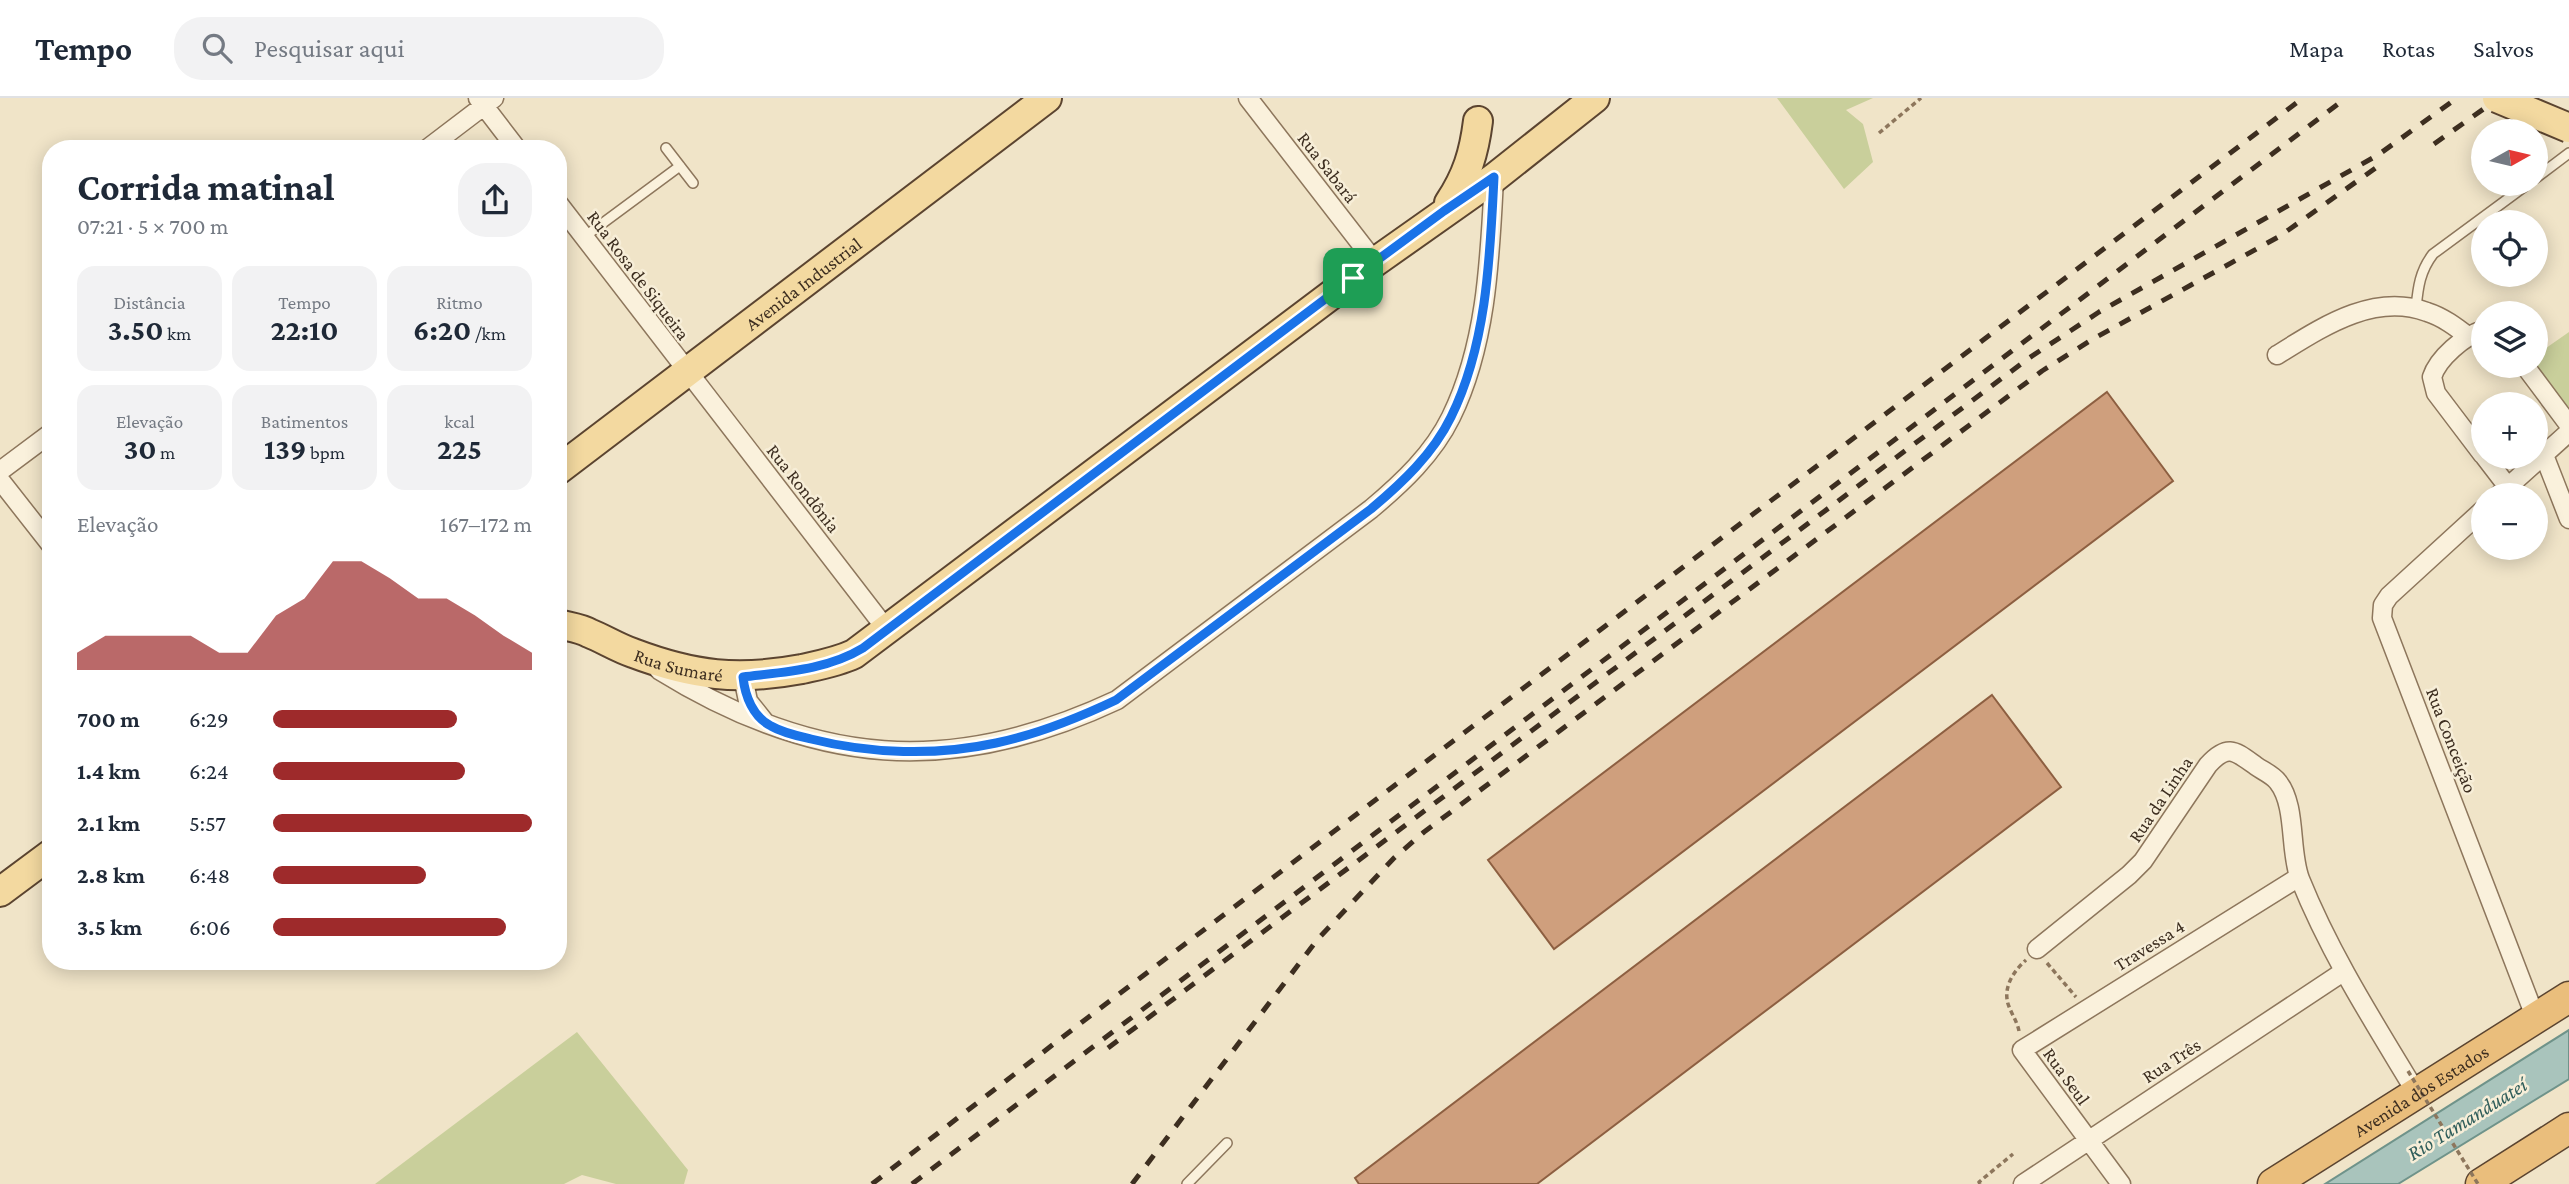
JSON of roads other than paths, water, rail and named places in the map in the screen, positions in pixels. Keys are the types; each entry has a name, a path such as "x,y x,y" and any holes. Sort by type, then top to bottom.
{"highway":[{"name":"Avenida dos Estados","path":"2273,1184 2412,1083 2536,1018 2569,997"},
{"path":"2479,1184 2569,1128"}],"main road":[{"name":"Avenida Industrial","path":"567,463 1047,98"},
{"name":"Rua Sumaré","path":"567,626 587,631 632,653 689,671 743,677 793,671 835,661 863,648 1375,262 1494,177 1595,98"},
{"path":"2497,98 2569,128"},
{"path":"1478,119 1503,148 1534,144"},
{"path":"1478,119 1494,177"},
{"path":"1444,211 1471,164 1478,119"},
{"name":"Rua Sumaré","path":"567,614 587,631"},
{"path":"0,892 42,861"}],"street":[{"name":"Rua Sabará","path":"1248,98 1375,262"},
{"path":"438,140 485,100 511,140"},
{"path":"632,653 705,697 769,726 826,743 892,752 946,750 995,743 1073,720 1116,700 1371,509 1399,485 1425,456 1451,418 1471,367 1491,248 1494,177"},
{"name":"Rua Rosa de Siqueira","path":"567,215 687,372"},
{"path":"2277,355 2326,325 2353,313 2377,308 2416,308 2471,331"},
{"path":"2471,337 2435,366 2432,377 2432,385 2471,438"},
{"name":"Rua Rondônia","path":"687,372 887,630"},
{"path":"2534,378 2569,425"},
{"path":"2548,451 2569,432"},
{"path":"0,471 42,440"},
{"path":"2548,465 2569,519"},
{"path":"2513,483 2528,469"},
{"path":"0,480 42,534"},
{"name":"Rua Conceição","path":"2471,521 2389,596 2383,605 2382,618 2536,1018"},
{"path":"743,677 748,701 769,726"},
{"name":"Rua da Linha","path":"2037,949 2129,875 2143,861 2208,765 2218,754 2236,752 2277,781 2285,794 2299,877 2343,972 2412,1083"},
{"name":"Travessa 4","path":"2022,1050 2299,877"},
{"name":"Rua Três","path":"2023,1184 2343,972"},
{"name":"Rua Seul","path":"2022,1050 2121,1184"}],"lane":[{"path":"666,148 693,183"},
{"path":"2548,169 2569,153"},
{"path":"584,237 680,166"},
{"path":"2416,308 2421,274 2434,254 2512,196"},
{"path":"1187,1184 1227,1143"}],"water":[{"name":"Rio Tamanduateí","path":"2569,1030 2569,1079 2398,1184 2325,1184"}],"railway":[{"path":"872,1184 2303,98"},
{"path":"912,1184 2346,98"},
{"path":"1108,1048 2029,358 2099,312 2378,155 2457,98"},
{"path":"2434,144 2499,98"},
{"path":"1132,1184 1317,940 1394,858 1424,832 2042,371 2093,339 2280,236 2384,162"}]}
